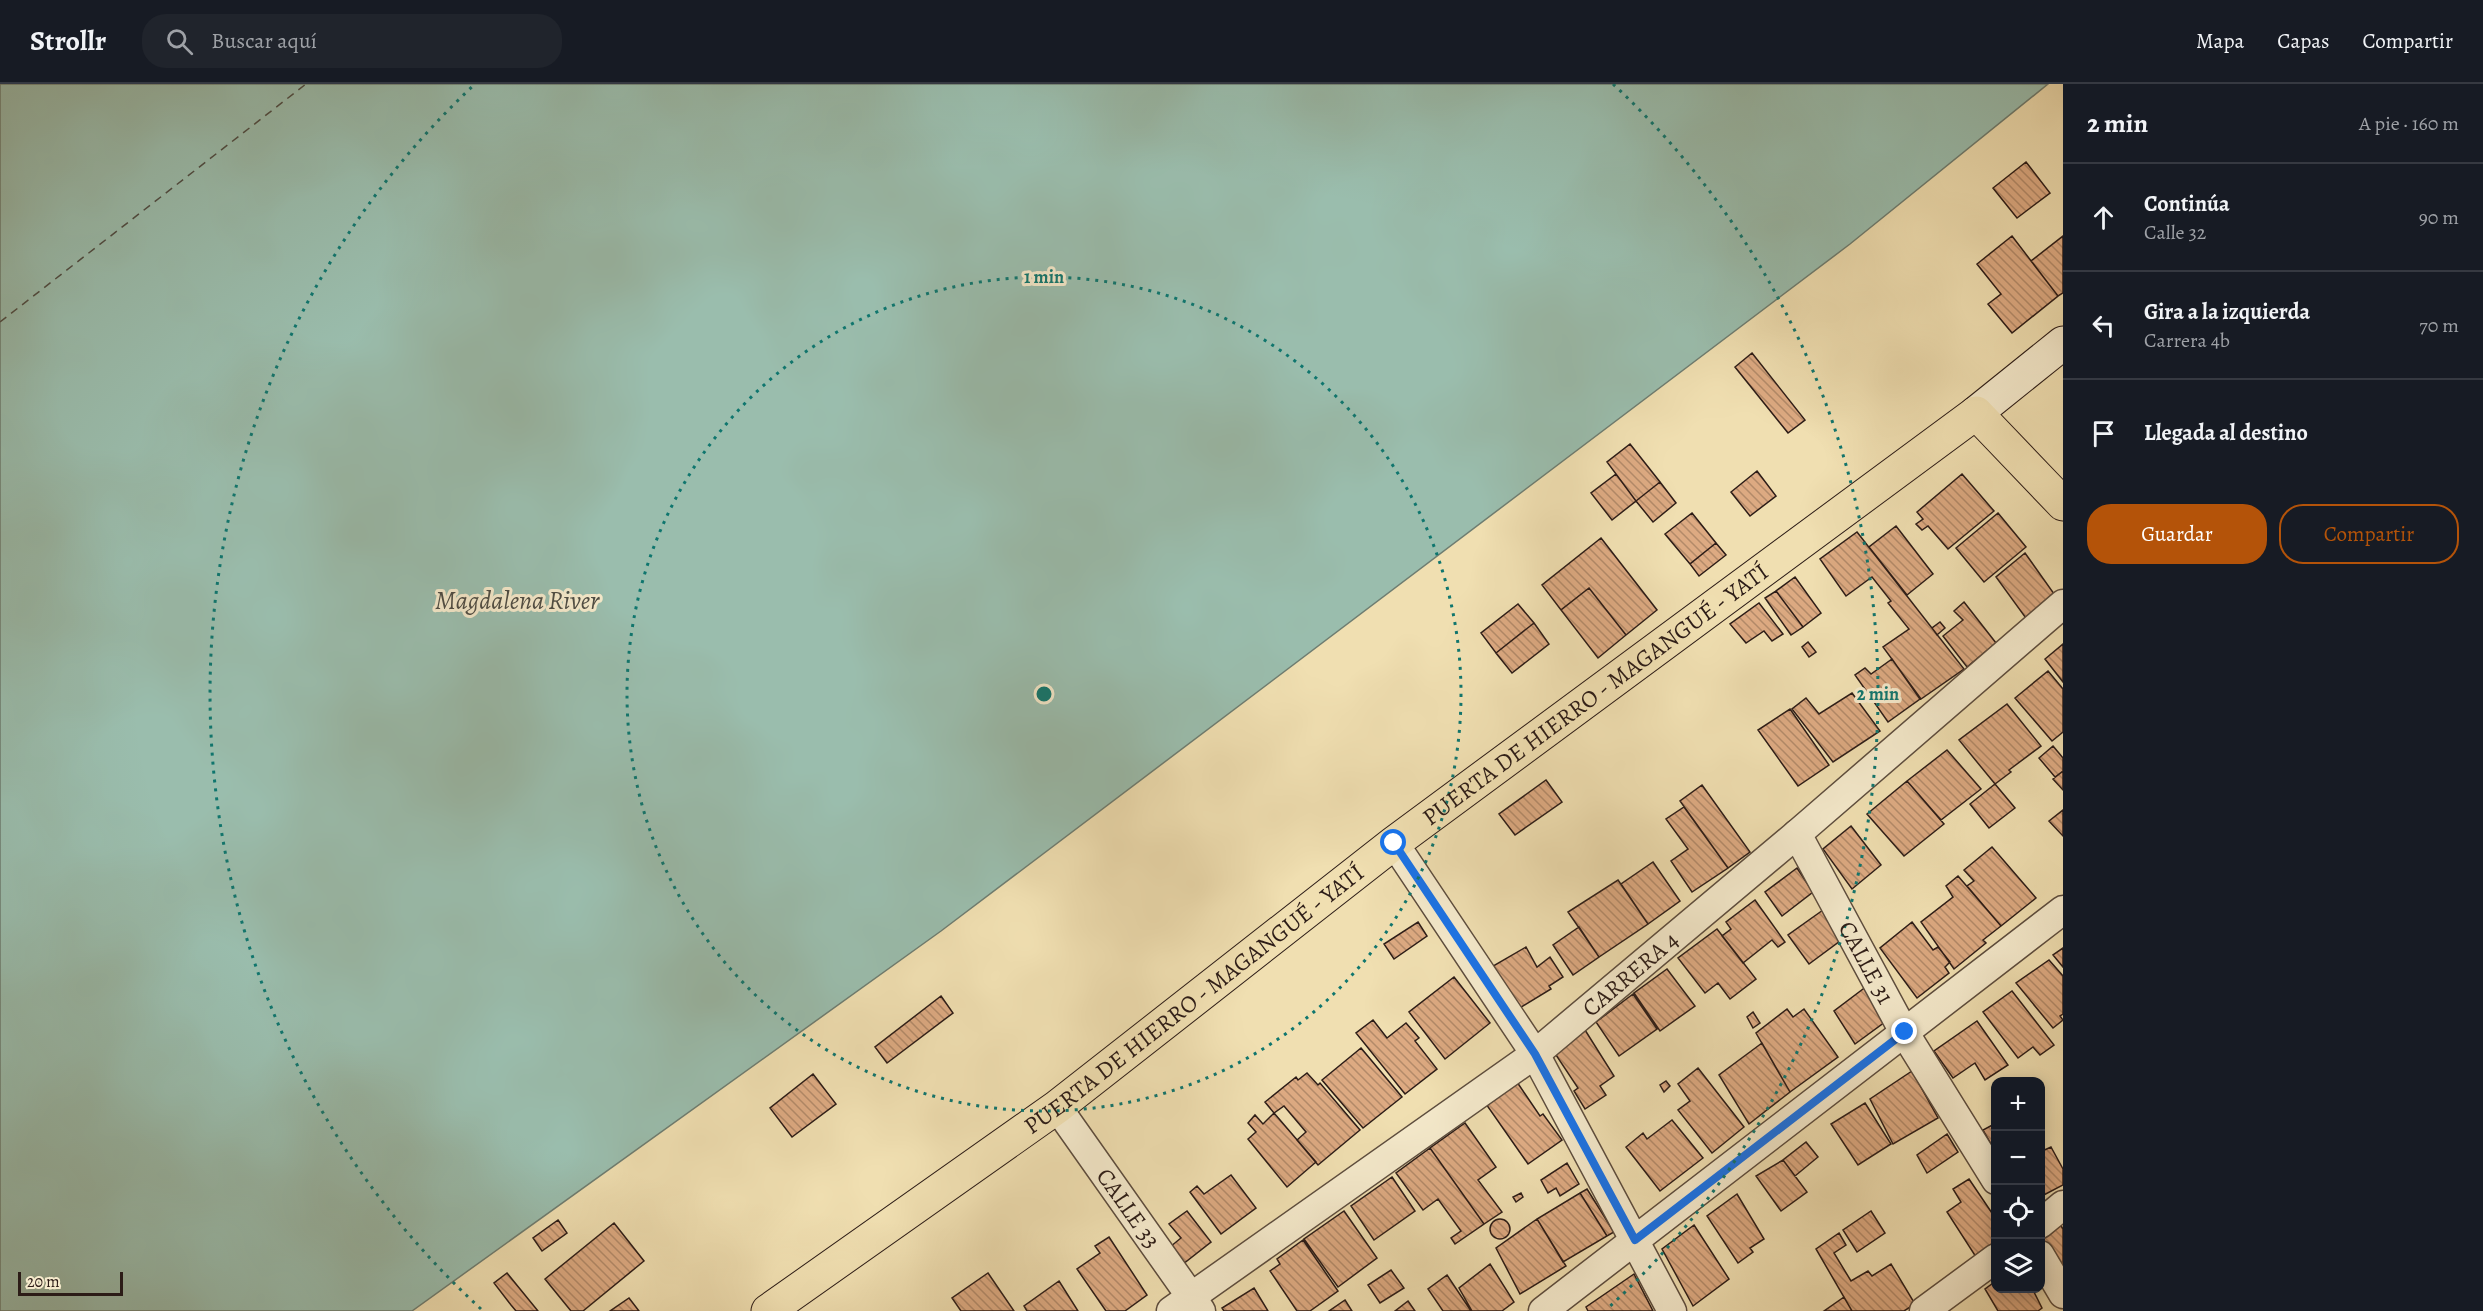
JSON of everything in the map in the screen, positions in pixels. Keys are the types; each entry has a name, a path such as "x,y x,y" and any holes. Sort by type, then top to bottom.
{"highway":[{"path":"1976,413 2063,504"},
{"name":"PUERTA DE HIERRO - MAGANGUÉ - YATÍ","path":"768,1311 1057,1107 1394,843 1976,413"}],"main road":[{"path":"1976,413 2063,343"}],"street":[{"name":"CARRERA 4","path":"1188,1306 1535,1054 1797,834 2063,604"},
{"name":"CALLE 31","path":"1797,834 1905,1032 1991,1173"},
{"path":"1394,843 1535,1054 1672,1311"},
{"path":"1543,1311 2063,910"},
{"name":"CALLE 33","path":"1057,1107 1188,1306"},
{"path":"2045,1220 2063,1205"},
{"path":"1924,1311 1991,1261"},
{"path":"2045,1263 2063,1294"}],"water":[{"name":"Magdalena River","path":"0,84 2048,84 1850,244 941,931 412,1311 0,1311"}],"building":[{"path":"2026,162 2050,193 2017,218 1993,188"},
{"path":"2012,236 2058,296 2012,333 1988,304 2001,294 1977,264"},
{"path":"2063,236 2063,293 2058,296 2031,261"},
{"path":"1752,353 1805,420 1788,433 1735,367"},
{"path":"1630,444 1660,482 1636,501 1607,462"},
{"path":"1757,471 1776,496 1750,516 1731,492"},
{"path":"1616,474 1636,501 1612,520 1591,493"},
{"path":"1962,474 1994,511 1948,549 1928,526 1922,530 1916,524 1923,519 1917,512"},
{"path":"1660,482 1676,503 1653,522 1636,501"},
{"path":"1692,513 1716,543 1690,564 1665,534"},
{"path":"1998,513 2026,547 1984,582 1956,548"},
{"path":"1896,526 1933,574 1907,595 1869,547"},
{"path":"1857,532 1964,669 1921,699 1883,647 1909,629 1888,603 1891,601 1872,577 1846,596 1820,559"},
{"path":"1601,538 1657,610 1626,635 1589,588 1561,610 1542,585"},
{"path":"1716,543 1726,555 1699,576 1690,564"},
{"path":"2025,553 2057,598 2028,621 1996,577"},
{"path":"1795,577 1821,613 1803,627 1776,591"},
{"path":"1589,588 1626,635 1598,658 1561,610"},
{"path":"1776,591 1803,627 1791,635 1765,598"},
{"path":"1964,602 1996,643 1967,667 1943,636 1963,620 1954,611"},
{"path":"1759,603 1783,634 1772,641 1764,631 1746,643 1730,624"},
{"path":"1518,604 1534,623 1496,653 1481,633"},
{"path":"1940,622 1945,628 1937,635 1932,628"},
{"path":"1534,623 1549,644 1512,673 1496,653"},
{"path":"1808,642 1816,652 1809,657 1802,647"},
{"path":"2063,644 2063,682 2045,659"},
{"path":"1892,659 1920,699 1888,722 1855,675 1865,668 1871,674"},
{"path":"2048,671 2063,689 2063,732 2052,741 2015,698"},
{"path":"1852,693 1880,731 1833,762 1792,709 1806,698 1819,714"},
{"path":"2007,704 2041,746 2009,770 2011,772 1995,784 1959,740"},
{"path":"1790,709 1829,765 1798,786 1758,730"},
{"path":"2053,746 2063,758 2063,771 2055,777 2039,758"},
{"path":"1947,750 1981,789 1941,820 1907,781"},
{"path":"2063,771 2063,790 2053,779"},
{"path":"1546,780 1562,802 1515,835 1499,814"},
{"path":"1907,781 1944,824 1904,856 1867,814"},
{"path":"1995,784 2015,808 1989,828 1970,804"},
{"path":"1702,785 1750,852 1728,868 1680,801"},
{"path":"1684,807 1728,868 1692,892 1671,861 1688,849 1666,819"},
{"path":"2063,810 2063,836 2049,821"},
{"path":"1851,826 1881,865 1852,889 1823,849"},
{"path":"1992,847 2036,898 2001,926 1967,886 1974,881 1964,870"},
{"path":"1653,862 1680,901 1648,924 1621,884"},
{"path":"1797,868 1813,892 1782,916 1765,892"},
{"path":"1958,876 2001,926 1983,940 1986,943 1954,969 1921,922 1953,897 1946,886"},
{"path":"1618,880 1648,924 1599,957 1568,912"},
{"path":"1755,900 1785,942 1778,947 1772,940 1743,963 1722,936 1731,929 1726,922"},
{"path":"1823,910 1840,941 1809,964 1788,935"},
{"path":"1418,922 1427,936 1394,959 1384,944"},
{"path":"1912,922 1933,950 1938,947 1950,962 1945,967 1949,973 1917,998 1880,948"},
{"path":"1579,927 1599,957 1573,975 1553,945"},
{"path":"1717,929 1756,979 1730,999 1718,983 1705,993 1678,958"},
{"path":"1526,947 1537,967 1550,957 1563,977 1549,986 1551,989 1513,1012 1488,969"},
{"path":"2063,948 2063,967 2053,955"},
{"path":"2049,960 2063,976 2063,1014 2060,1016 2063,1020 2053,1028 2016,983"},
{"path":"1667,969 1695,1006 1660,1031 1634,993"},
{"path":"1454,977 1490,1023 1445,1059 1409,1012"},
{"path":"1867,986 1889,1019 1855,1044 1834,1011"},
{"path":"2012,991 2054,1045 2040,1055 2033,1047 2018,1058 1983,1012"},
{"path":"1633,994 1657,1029 1619,1056 1596,1022"},
{"path":"941,996 953,1013 887,1063 875,1047"},
{"path":"1787,1009 1793,1017 1804,1009 1838,1057 1790,1092 1756,1033"},
{"path":"1753,1012 1760,1023 1753,1028 1747,1017"},
{"path":"1373,1020 1387,1038 1406,1023 1419,1038 1415,1041 1437,1069 1405,1094 1356,1033"},
{"path":"1977,1021 2008,1065 1985,1080 1975,1063 1953,1078 1934,1051"},
{"path":"1585,1030 1614,1076 1600,1086 1606,1095 1585,1109 1574,1091 1578,1088 1554,1052"},
{"path":"1762,1043 1790,1092 1749,1124 1719,1075"},
{"path":"1361,1048 1402,1097 1363,1128 1322,1080"},
{"path":"1698,1068 1744,1127 1712,1153 1678,1110 1690,1101 1678,1084"},
{"path":"1912,1071 1938,1118 1893,1144 1870,1099"},
{"path":"1307,1073 1318,1085 1320,1083 1360,1130 1318,1165 1297,1140 1306,1132 1284,1106 1274,1113 1265,1102 1296,1077 1298,1080"},
{"path":"813,1074 836,1104 792,1137 770,1108"},
{"path":"1666,1081 1670,1086 1664,1092 1660,1085"},
{"path":"1517,1082 1540,1116 1543,1114 1562,1140 1528,1164 1486,1104"},
{"path":"1865,1103 1891,1144 1858,1165 1831,1124"},
{"path":"1274,1113 1316,1162 1287,1187 1248,1139 1256,1132 1248,1123 1255,1115 1263,1124"},
{"path":"1672,1120 1703,1158 1660,1191 1626,1147 1643,1133 1647,1139"},
{"path":"1465,1123 1496,1167 1478,1180 1502,1212 1484,1224 1430,1148"},
{"path":"1991,1126 1991,1144 1983,1130"},
{"path":"1947,1134 1958,1152 1927,1173 1917,1155"},
{"path":"1806,1142 1818,1157 1795,1176 1783,1160"},
{"path":"2051,1147 2063,1169 2063,1185 2045,1194 2045,1185 2045,1150"},
{"path":"1430,1148 1484,1224 1455,1244 1451,1238 1461,1231 1438,1199 1423,1210 1396,1173"},
{"path":"1783,1160 1807,1192 1781,1211 1756,1176"},
{"path":"1567,1163 1579,1184 1560,1196 1556,1188 1548,1193 1541,1180"},
{"path":"1231,1175 1256,1208 1221,1234 1190,1192 1197,1186 1204,1194"},
{"path":"1392,1177 1415,1211 1374,1240 1351,1206"},
{"path":"1969,1179 1991,1212 1991,1248 1976,1257 1947,1212 1961,1202 1953,1189"},
{"path":"1587,1189 1614,1232 1607,1236 1580,1193"},
{"path":"1521,1193 1523,1197 1516,1202 1513,1197"},
{"path":"1580,1193 1607,1236 1563,1262 1537,1219"},
{"path":"1737,1194 1764,1239 1750,1248 1753,1252 1738,1263 1707,1216"},
{"path":"1187,1211 1211,1242 1178,1268 1165,1251 1181,1238 1169,1224"},
{"path":"1344,1211 1377,1258 1338,1287 1304,1239"},
{"path":"1871,1211 1885,1233 1857,1252 1843,1230"},
{"path":"1496,1219 1504,1219 1510,1225 1510,1233 1504,1239 1496,1239 1490,1233 1490,1225"},
{"path":"1537,1219 1566,1266 1520,1294 1496,1248"},
{"path":"558,1220 567,1233 542,1251 533,1238"},
{"path":"614,1223 644,1261 583,1311 571,1311 545,1279"},
{"path":"2060,1224 2063,1229 2063,1274 2045,1256 2045,1234"},
{"path":"1694,1225 1729,1279 1693,1306 1662,1249"},
{"path":"1839,1233 1846,1245 1834,1253 1851,1281 1868,1271 1872,1276 1891,1264 1915,1304 1904,1311 1852,1311 1816,1249"},
{"path":"1109,1237 1147,1295 1125,1311 1106,1311 1077,1269 1100,1253 1095,1246"},
{"path":"1303,1240 1338,1291 1310,1311 1297,1311 1270,1271 1280,1264 1277,1259"},
{"path":"1490,1264 1514,1302 1502,1311 1472,1311 1459,1288"},
{"path":"1391,1270 1404,1288 1380,1303 1368,1285"},
{"path":"507,1273 538,1311 516,1311 511,1305 494,1283"},
{"path":"988,1273 1014,1311 961,1311 952,1298"},
{"path":"1634,1274 1653,1311 1588,1311 1586,1307"},
{"path":"1447,1275 1471,1311 1443,1311 1428,1289"},
{"path":"1059,1281 1078,1311 1027,1311 1024,1306"},
{"path":"1991,1285 1991,1293 2034,1293 2042,1308 2038,1311 1998,1311 1985,1289"},
{"path":"1254,1288 1268,1311 1224,1311 1222,1308"},
{"path":"1844,1297 1852,1311 1824,1311"},
{"path":"629,1298 639,1311 610,1311"},
{"path":"1345,1300 1352,1311 1329,1311"},
{"path":"1408,1301 1415,1311 1395,1311"}],"ferry route":[{"path":"0,322 306,84"}],"route":[{"path":"1394,843 1535,1054 1635,1240 1905,1032"}]}
